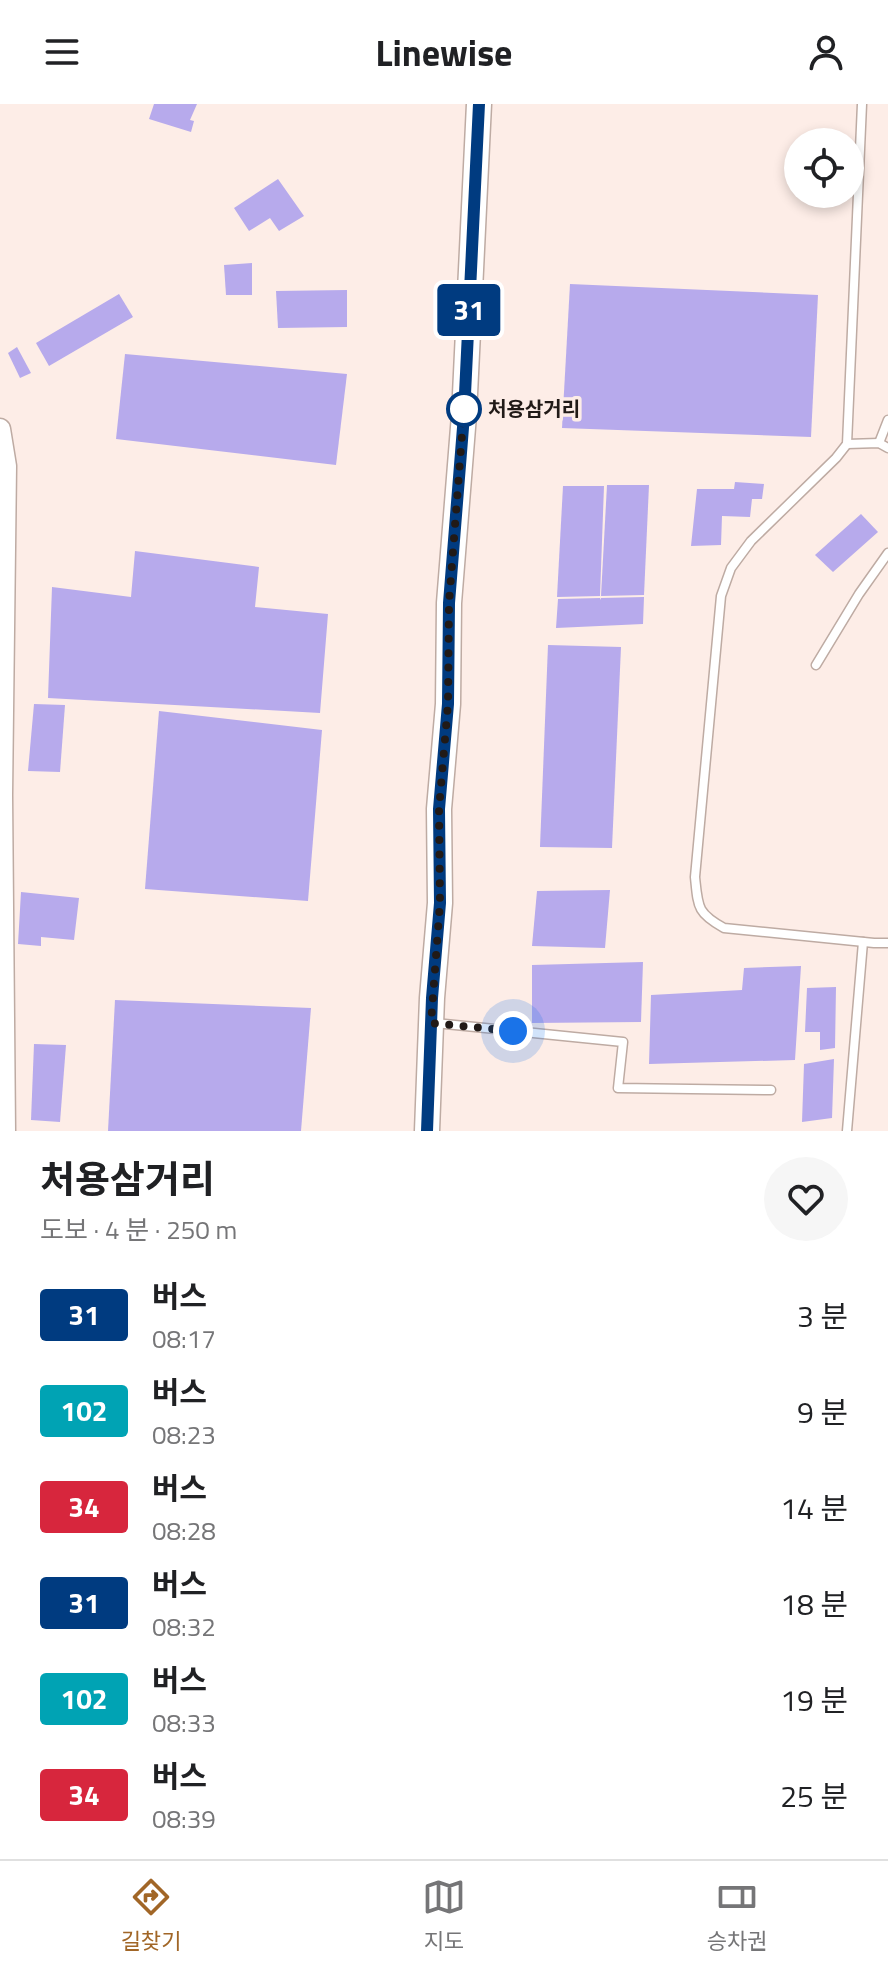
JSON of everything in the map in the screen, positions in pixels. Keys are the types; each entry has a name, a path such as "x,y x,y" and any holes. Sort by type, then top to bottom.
{"main road":[{"path":"427,1131 440,903 439,809 448,704 449,603 464,415 479,104"}],"street":[{"path":"0,429 6,466 2,795 5,1131"}],"lane":[{"path":"862,104 847,444 751,541 731,568 721,596 695,877 697,903 707,918 724,928 888,943"},
{"path":"879,443 888,420"},
{"path":"847,444 879,443 888,448"},
{"path":"816,665 888,553"},
{"path":"847,1131 863,942"},
{"path":"431,1023 623,1042 618,1088 771,1090"}],"building":[{"path":"154,104 197,104 190,120 194,121 191,132 149,119"},
{"path":"278,179 304,216 279,231 270,218 249,231 234,208"},
{"path":"252,263 252,295 226,295 224,265"},
{"path":"570,284 818,295 811,437 562,428"},
{"path":"347,290 347,327 278,328 276,291"},
{"path":"119,294 133,317 49,366 36,343"},
{"path":"17,347 31,373 20,378 8,353"},
{"path":"125,354 347,374 336,465 116,439"},
{"path":"735,482 764,484 762,499 752,499 750,517 722,516 721,545 691,546 697,489 734,489"},
{"path":"607,485 649,485 644,595 601,596"},
{"path":"563,486 604,486 600,596 557,597"},
{"path":"861,514 878,532 833,572 815,555"},
{"path":"135,551 259,567 255,607 328,614 320,713 48,698 52,587 131,597"},
{"path":"644,597 643,624 556,628 558,599"},
{"path":"548,645 621,647 612,848 540,847"},
{"path":"34,704 65,705 60,772 28,771"},
{"path":"159,711 322,730 308,901 145,889"},
{"path":"610,890 605,948 532,946 537,891"},
{"path":"21,892 79,898 74,940 41,937 41,946 18,944"},
{"path":"643,962 641,1022 532,1023 532,965"},
{"path":"801,966 795,1060 649,1064 651,995 742,990 744,968"},
{"path":"836,987 835,1048 820,1050 820,1032 805,1032 807,988"},
{"path":"115,1000 311,1008 301,1131 108,1131"},
{"path":"34,1044 66,1045 60,1122 31,1120"},
{"path":"834,1059 832,1118 802,1122 804,1064"}],"bus line":[{"name":"31","path":"427,1131 432,998 440,903 439,809 448,704 449,603 464,415 479,104"}],"place":[{"name":"처용삼거리","path":"464,409"}],"route":[{"path":"464,409 449,603 448,704 439,809 440,903 431,1023 513,1031"}]}
